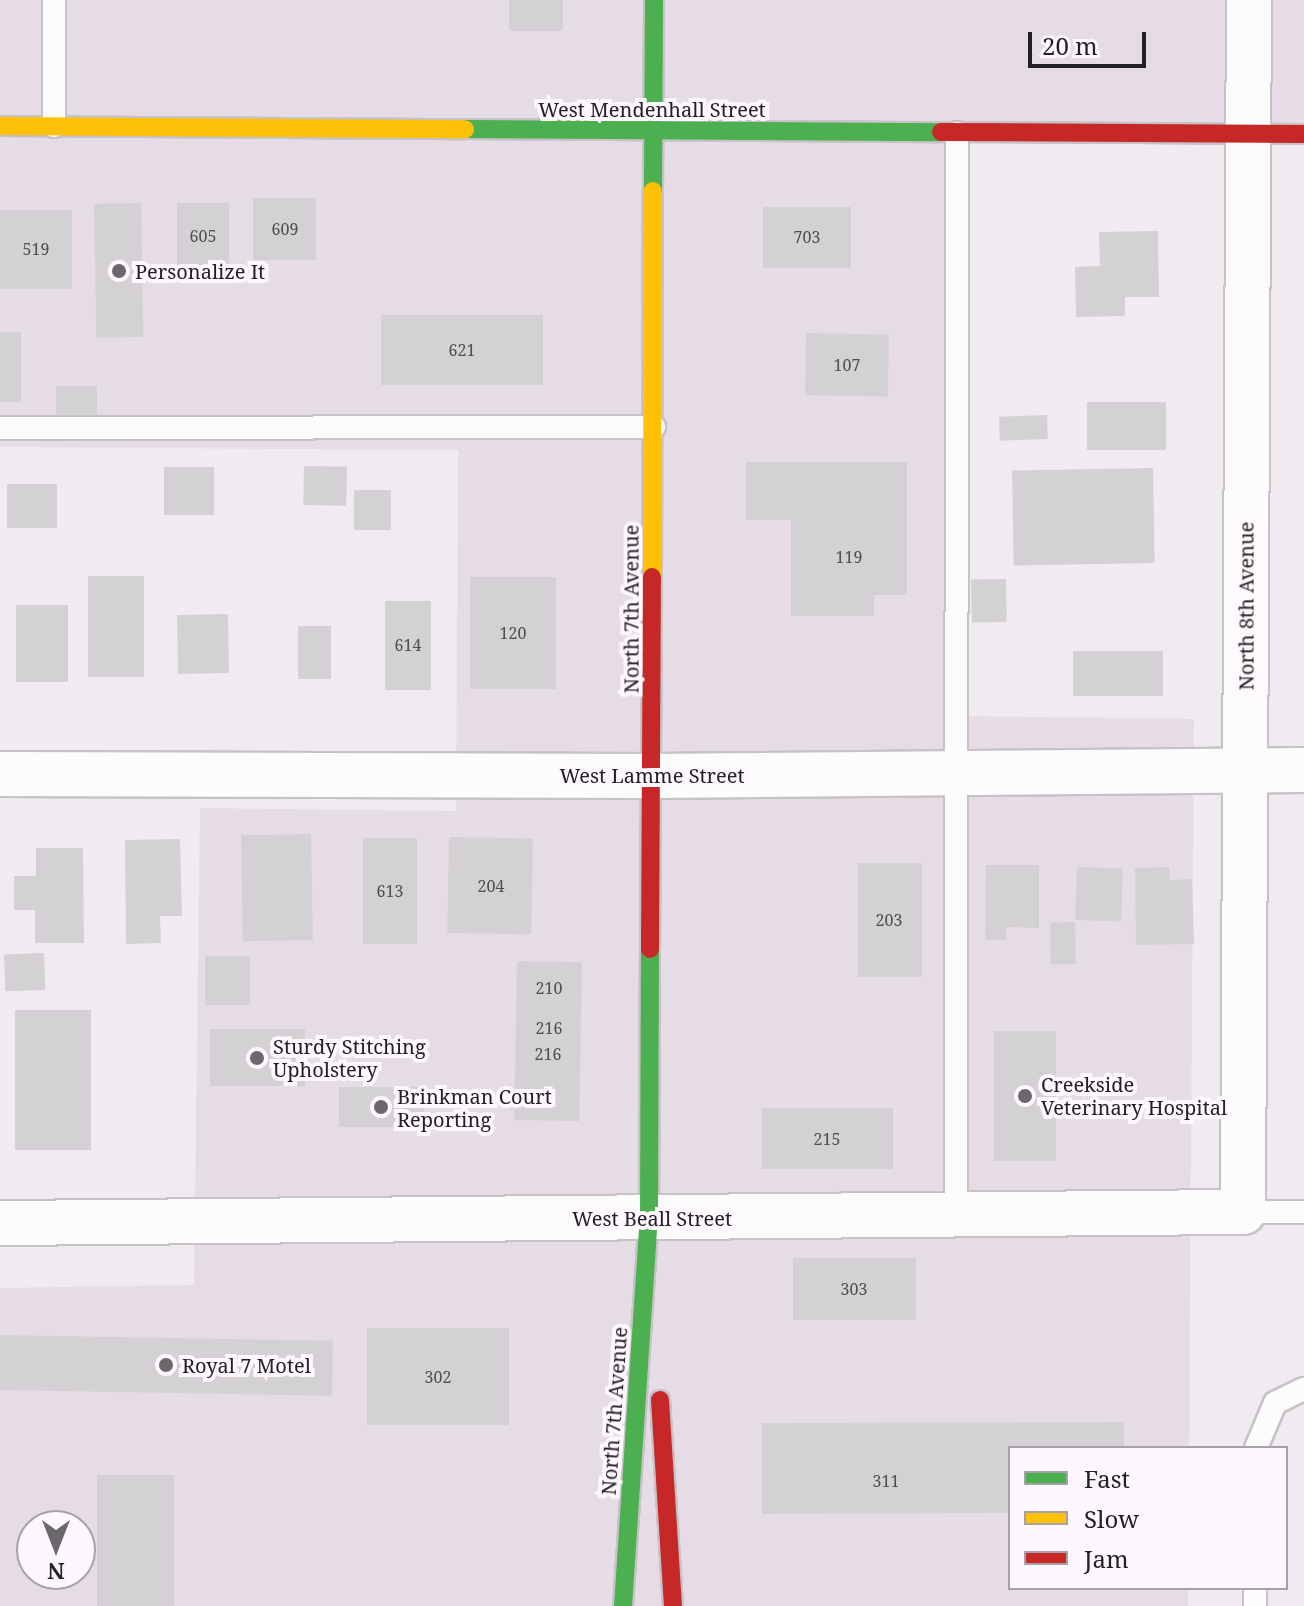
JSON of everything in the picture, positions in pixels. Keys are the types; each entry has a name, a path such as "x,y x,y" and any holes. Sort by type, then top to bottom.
{"main road":[{"name":"North 7th Avenue","path":"623,1606 649,1218 654,0"},
{"name":"West Mendenhall Street","path":"0,126 1304,134"},
{"name":"North 7th Avenue","path":"649,1218 673,1606"}],"street":[{"name":"North 8th Avenue","path":"1243,1212 1249,0"},
{"name":"West Lamme Street","path":"0,774 653,776 1304,770"},
{"name":"West Beall Street","path":"0,1223 1243,1212"}],"lane":[{"path":"54,0 54,126"},
{"path":"956,1215 953,773 957,133"},
{"path":"0,428 654,427"},
{"name":"West Beall Street","path":"1243,1212 1304,1212"},
{"path":"1257,1446 1275,1403 1304,1389"}],"shaded area":[{"path":"0,0 1304,0 1304,134 958,133 953,716 1194,719 1189,1446 1008,1446 1008,1590 1188,1590 1188,1606 0,1606 0,1288 194,1285 200,808 456,811 458,450 0,447"}],"building":[{"path":"509,0 563,0 563,31 509,31"},
{"path":"253,198 316,198 316,260 253,260"},
{"name":"Personalize It","path":"141,203 143,337 96,338 94,204"},
{"path":"177,203 229,203 229,268 177,268"},
{"path":"763,207 851,207 851,268 763,268"},
{"path":"0,210 72,210 72,289 0,289"},
{"path":"1158,231 1159,297 1125,297 1125,316 1076,317 1075,267 1100,266 1099,232"},
{"path":"381,315 543,315 543,385 381,385"},
{"path":"0,332 21,332 21,402 0,402"},
{"path":"806,333 889,334 888,396 805,395"},
{"path":"56,386 97,386 97,422 56,422"},
{"path":"1087,402 1166,402 1166,450 1087,450"},
{"path":"1047,415 1048,439 1000,441 999,417"},
{"path":"746,462 907,462 907,595 874,595 874,616 791,616 791,520 746,520"},
{"path":"304,466 347,467 346,506 303,505"},
{"path":"164,467 214,467 214,515 164,515"},
{"path":"1153,468 1155,563 1014,565 1012,470"},
{"path":"7,484 57,484 57,528 7,528"},
{"path":"354,490 391,490 391,530 354,530"},
{"path":"88,576 144,576 144,677 88,677"},
{"path":"470,577 556,577 556,689 470,689"},
{"path":"1006,579 1007,622 972,623 971,580"},
{"path":"385,601 431,601 431,690 385,690"},
{"path":"16,605 68,605 68,682 16,682"},
{"path":"228,614 229,673 178,674 177,615"},
{"path":"298,626 331,626 331,679 298,679"},
{"path":"1073,651 1163,651 1163,696 1073,696"},
{"path":"311,834 313,940 243,941 241,835"},
{"path":"449,837 533,838 531,934 447,933"},
{"path":"363,838 417,838 417,944 363,944"},
{"path":"180,839 182,916 160,916 161,943 126,944 125,840"},
{"path":"36,848 83,848 84,943 35,943 35,910 14,910 14,876 36,876"},
{"path":"858,863 922,863 922,977 858,977"},
{"path":"986,865 1039,865 1039,928 1006,927 1006,940 985,940"},
{"path":"1077,867 1123,869 1121,922 1075,920"},
{"path":"1169,867 1170,880 1192,879 1194,944 1136,945 1135,868"},
{"path":"1050,922 1075,922 1076,964 1051,964"},
{"path":"44,953 45,990 5,991 4,954"},
{"path":"205,956 250,956 250,1005 205,1005"},
{"path":"517,961 582,962 579,1121 514,1120"},
{"path":"15,1010 91,1010 91,1150 15,1150"},
{"name":"Sturdy Stitching Upholstery","path":"210,1029 305,1029 305,1086 210,1086"},
{"name":"Creekside Veterinary Hospital","path":"994,1031 1056,1031 1056,1161 994,1161"},
{"name":"Brinkman Court Reporting","path":"339,1087 424,1087 424,1127 339,1127"},
{"path":"762,1108 893,1108 893,1169 762,1169"},
{"path":"793,1258 916,1258 916,1320 793,1320"},
{"path":"367,1328 509,1328 509,1425 367,1425"},
{"name":"Royal 7 Motel","path":"0,1335 333,1341 332,1396 0,1390"},
{"path":"1124,1422 1124,1446 1008,1446 1008,1513 762,1514 762,1423"},
{"path":"97,1475 174,1475 174,1606 97,1606"}],"traffic: fast":[{"path":"653,191 654,0"},
{"path":"465,129 941,132"},
{"path":"623,1606 649,1218 650,949"}],"traffic: slow":[{"path":"0,126 465,129"},
{"path":"652,577 653,191"}],"traffic: jam":[{"path":"941,132 1304,134"},
{"path":"650,949 652,577"},
{"path":"660,1400 673,1606"}],"place":[{"name":"Personalize It","path":"119,271"},
{"name":"Sturdy Stitching Upholstery","path":"257,1058"},
{"name":"Creekside Veterinary Hospital","path":"1025,1096"},
{"name":"Brinkman Court Reporting","path":"381,1107"},
{"name":"Royal 7 Motel","path":"166,1365"}]}
